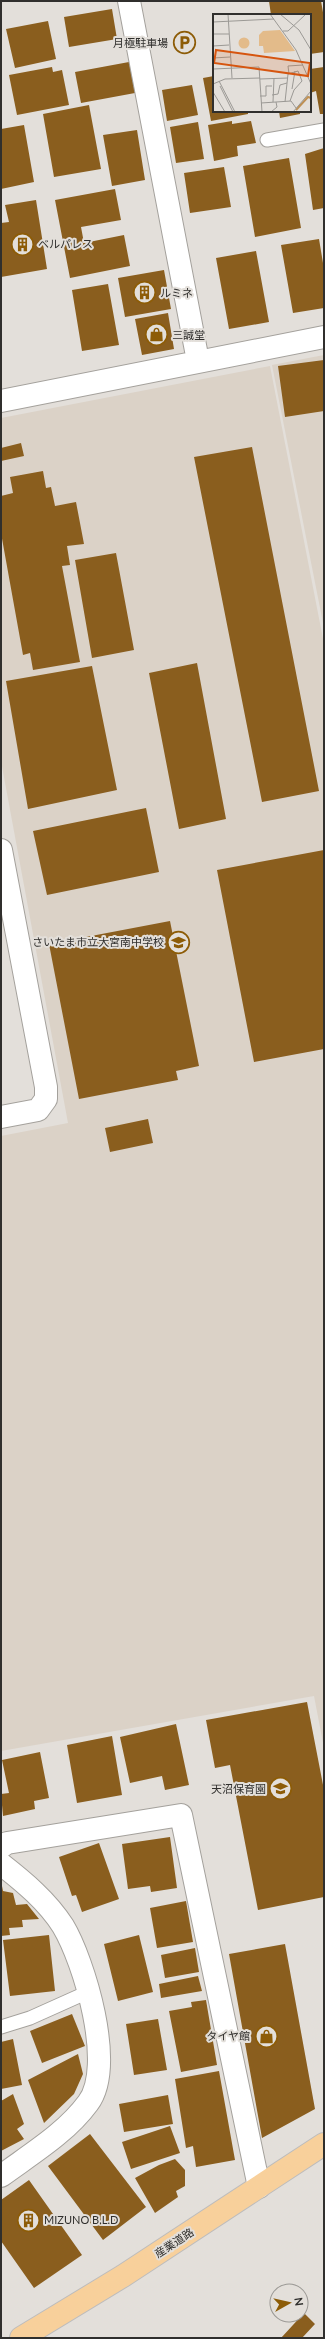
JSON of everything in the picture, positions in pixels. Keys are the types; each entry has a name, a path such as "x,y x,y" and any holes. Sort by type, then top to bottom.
{"main road":[{"name":"産業道路","path":"22,2338 123,2276 324,2144"}],"street":[{"path":"129,1 198,361"},
{"path":"1,401 324,337"},
{"path":"1,850 46,1087 46,1100 38,1110 1,1117"},
{"path":"1,1847 7,1843 181,1815 259,2187"},
{"path":"1,1864 27,1885 47,1905 62,1926 81,1966 88,1992 99,2049 97,2080 89,2102 54,2138 1,2176"}],"lane":[{"path":"267,140 324,130"},
{"path":"1,2027 30,2018 88,1992"}],"shaded area":[{"path":"324,355 324,628 272,365"},
{"name":"さいたま市立大宮南中学校","path":"270,366 324,644 324,1748 314,1696 1,1751 1,1136 68,1123 1,761 1,418"}],"building":[{"path":"269,1 321,1 324,18 324,52 311,54 311,14 271,14"},
{"path":"112,9 117,39 69,47 64,17"},
{"path":"48,21 56,59 15,68 6,29"},
{"path":"129,62 135,93 81,103 75,72"},
{"path":"52,67 53,72 62,70 69,105 17,115 9,75"},
{"path":"324,67 324,114 320,114 316,91 311,93 311,69"},
{"path":"213,76 213,112 248,112 248,114 211,121 203,78"},
{"path":"192,85 198,115 167,121 162,90"},
{"path":"89,105 101,169 54,177 43,114"},
{"path":"279,112 300,112 300,114 280,118"},
{"path":"232,121 232,124 251,121 256,143 237,146 238,156 214,161 208,125"},
{"path":"198,122 204,159 176,163 170,127"},
{"path":"24,125 34,182 1,189 1,129"},
{"path":"137,130 145,180 112,186 103,135"},
{"path":"324,148 324,208 313,210 305,154"},
{"path":"289,158 301,228 255,237 243,166"},
{"path":"224,167 231,207 190,213 184,173"},
{"path":"115,189 121,220 81,227 84,243 124,235 130,266 70,278 55,200"},
{"name":"ベルパレス","path":"36,200 47,269 1,277 1,223 9,222 5,205"},
{"path":"319,239 324,269 324,308 293,313 281,245"},
{"path":"256,251 269,322 229,329 216,258"},
{"name":"ルミネ","path":"164,270 171,309 125,317 118,278"},
{"path":"108,284 119,345 82,351 72,290"},
{"path":"168,313 174,349 142,355 135,319"},
{"path":"324,360 324,411 285,417 278,366"},
{"path":"21,443 24,456 1,461 1,448"},
{"path":"252,447 319,791 262,802 194,457"},
{"path":"43,471 46,488 51,487 55,506 76,502 84,544 67,546 70,565 62,566 80,662 33,670 30,653 23,655 1,533 1,496 13,493 10,477"},
{"path":"116,553 134,650 92,658 75,560"},
{"path":"197,663 226,819 179,829 149,673"},
{"path":"92,666 117,790 28,809 6,681"},
{"path":"146,808 159,872 47,895 33,831"},
{"path":"324,850 324,1049 254,1062 217,870"},
{"path":"170,921 199,1066 176,1071 178,1080 79,1099 49,944"},
{"path":"148,1119 153,1143 110,1152 105,1128"},
{"path":"307,1702 324,1790 324,1897 258,1910 230,1765 215,1768 206,1720"},
{"path":"176,1724 189,1785 165,1790 162,1776 130,1783 120,1737"},
{"path":"112,1736 122,1795 77,1803 67,1745"},
{"path":"40,1752 49,1798 34,1801 35,1809 3,1816 1,1794 9,1793 2,1760"},
{"path":"170,1837 177,1888 151,1892 150,1886 128,1889 122,1844"},
{"path":"99,1843 119,1899 82,1912 76,1895 72,1896 59,1857"},
{"path":"1,1881 3,1891 13,1893 16,1905 27,1904 39,1919 22,1920 23,1927 9,1928 10,1935 1,1936"},
{"path":"186,1901 193,1942 157,1948 150,1908"},
{"path":"49,1935 55,1991 10,1996 3,1940"},
{"path":"139,1935 153,1992 118,2001 104,1944"},
{"path":"285,1944 315,2109 262,2138 229,1954"},
{"path":"195,1948 199,1972 165,1978 161,1955"},
{"path":"198,1976 202,1991 161,1998 159,1984"},
{"path":"206,2000 217,2065 181,2072 169,2011 192,2007 191,2002"},
{"path":"72,2014 85,2046 42,2063 30,2031"},
{"path":"158,2019 167,2070 134,2075 126,2024"},
{"path":"13,2039 22,2085 1,2089 1,2042"},
{"path":"78,2054 83,2074 74,2094 44,2123 28,2080"},
{"path":"219,2071 235,2160 196,2167 193,2146 186,2148 175,2079"},
{"path":"13,2094 24,2124 17,2129 24,2139 1,2151 1,2101"},
{"path":"168,2095 173,2124 124,2132 119,2104"},
{"path":"170,2126 180,2153 131,2169 122,2142"},
{"path":"90,2134 146,2207 103,2240 48,2166"},
{"path":"175,2159 185,2170 185,2186 176,2191 178,2197 155,2213 135,2178 159,2165"},
{"name":"MIZUNO B.L.D","path":"29,2180 82,2255 34,2288 1,2241 1,2200"},
{"path":"309,2318 315,2324 302,2338 281,2338 295,2323 309,2323"}],"place":[{"name":"月極駐車場","path":"184,43"},
{"name":"ベルパレス","path":"22,244"},
{"name":"ルミネ","path":"144,293"},
{"name":"三誠堂","path":"156,335"},
{"name":"さいたま市立大宮南中学校","path":"179,942"},
{"name":"天沼保育園","path":"281,1789"},
{"name":"タイヤ館","path":"266,2036"},
{"name":"MIZUNO B.L.D","path":"29,2220"}]}
